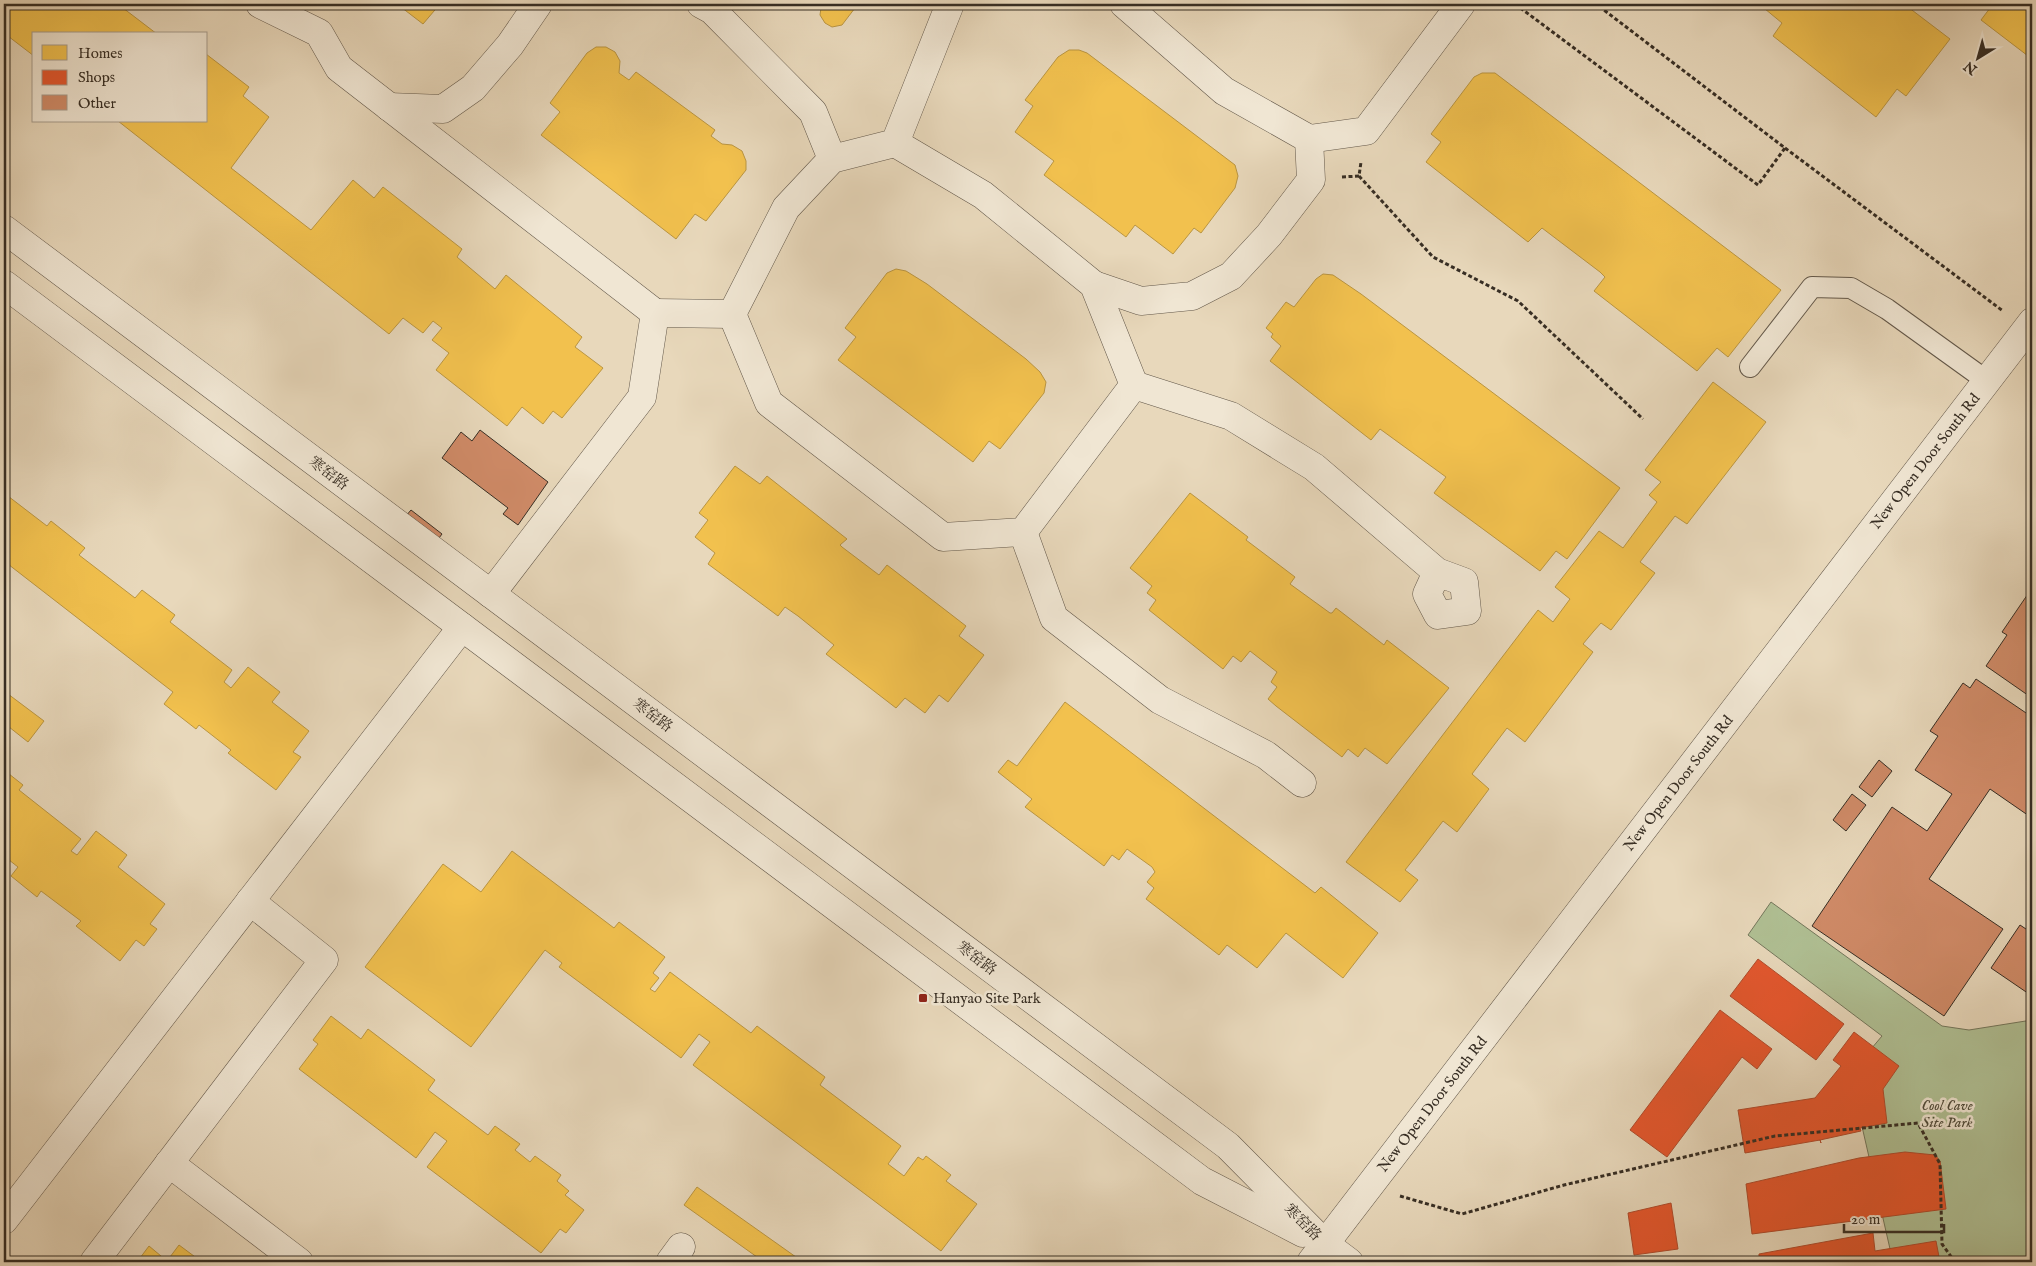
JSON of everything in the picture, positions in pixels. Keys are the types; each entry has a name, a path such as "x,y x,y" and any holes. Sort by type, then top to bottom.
{"street":[{"path":"260,4 319,33 338,68 655,313 732,314"},
{"path":"389,107 443,109 473,88 510,45 538,4"},
{"path":"701,4 712,10 813,112 832,159"},
{"path":"895,143 950,4"},
{"path":"1124,4 1224,91 1309,139 1366,131 1461,4"},
{"path":"1134,385 1023,532 943,538 769,403 732,314 786,208 832,159 895,143 984,195 1094,285 1141,301 1192,296 1231,276 1269,235 1311,180 1309,139"},
{"name":"寒窑路","path":"4,229 1228,1146 1318,1253"},
{"name":"寒窑路","path":"4,284 1202,1181 1318,1253"},
{"path":"1094,285 1134,385"},
{"path":"491,594 642,396 655,313"},
{"name":"New Open Door South Rd","path":"1318,1253 2029,325"},
{"path":"1134,385 1231,416 1314,467 1437,572"},
{"path":"1023,532 1054,618 1160,700 1266,755 1302,782"},
{"path":"4,1220 462,627"},
{"path":"94,1262 324,960 250,901"},
{"path":"169,1163 299,1262"},
{"path":"1318,1253 1349,1262"}],"lane":[{"path":"1750,368 1812,287 1850,288 1887,310 1987,381"}],"path":[{"path":"1515,4 1758,185 1785,148"},
{"path":"1596,4 1785,148 2029,325"},
{"path":"1359,176 1434,257 1518,301 1643,420"},
{"path":"1367,1187 1462,1214 1564,1185 1774,1136 1918,1123 1940,1164 1942,1244 1955,1262"}],"green space":[{"name":"Cool Cave Site Park","path":"1771,902 1942,1026 1969,1030 2032,1020 2032,1262 1893,1262 1850,1074 1882,1036 1748,935"}],"building: Homes":[{"path":"4,4 126,4 123,8 154,32 32,32 32,54 4,33"},
{"path":"397,4 440,4 423,24"},
{"path":"815,4 858,4 842,25 832,27 825,23 820,15 821,8"},
{"path":"1759,4 1904,4 1950,39 1906,96 1897,89 1876,117 1773,36 1782,23"},
{"path":"1993,4 2032,4 2032,59 1981,20"},
{"path":"596,47 606,47 615,52 620,61 619,73 629,80 636,72 715,130 711,136 722,144 732,145 742,151 746,161 746,170 706,221 695,214 676,239 541,135 560,112 550,103 587,53"},
{"path":"1069,50 1079,50 1087,53 1235,165 1238,176 1235,188 1201,233 1194,228 1173,254 1135,225 1126,237 1044,175 1054,161 1015,132 1033,106 1025,100 1058,57"},
{"path":"208,56 249,87 243,96 269,117 231,168 311,230 353,180 374,198 383,187 462,249 457,257 495,289 506,275 582,337 575,347 603,368 562,418 553,411 543,424 522,407 507,426 436,370 449,353 432,340 442,328 433,321 423,333 403,318 389,334 119,122 208,122"},
{"path":"1482,73 1495,73 1781,290 1728,357 1717,348 1697,371 1594,291 1605,277 1600,272 1542,228 1528,242 1426,162 1441,142 1431,134 1474,77"},
{"path":"896,269 906,271 927,284 1026,359 1040,372 1046,382 1044,393 1000,449 989,441 973,462 838,360 856,337 845,328 887,273"},
{"path":"1323,274 1333,275 1361,294 1620,488 1567,559 1556,551 1540,571 1434,493 1446,477 1380,429 1371,440 1270,361 1281,346 1271,337 1273,334 1266,328 1286,302 1294,307 1316,279"},
{"path":"1713,382 1766,422 1687,524 1675,516 1640,562 1655,573 1611,630 1601,623 1583,644 1593,652 1525,742 1507,728 1472,774 1489,789 1457,832 1443,821 1405,870 1418,880 1400,902 1346,862 1538,610 1553,622 1570,599 1555,587 1599,531 1623,548 1657,502 1649,495 1661,482 1645,470"},
{"path":"735,466 760,484 767,476 847,539 840,545 879,575 887,565 966,626 959,636 984,655 948,702 939,695 925,713 905,698 896,708 826,654 834,645 798,616 785,607 778,616 708,564 715,553 695,537 708,520 699,513"},
{"path":"4,493 47,526 51,521 85,548 79,555 135,598 142,590 175,615 170,622 232,670 224,682 231,688 248,667 280,692 272,702 309,731 293,752 301,757 276,790 228,753 231,750 199,725 196,729 164,704 173,692 4,561"},
{"path":"1190,493 1248,537 1246,540 1295,577 1290,584 1330,613 1336,608 1384,645 1387,640 1449,688 1387,764 1365,748 1358,757 1348,749 1342,757 1276,706 1268,699 1277,687 1271,682 1277,672 1250,651 1241,662 1233,656 1223,669 1149,610 1156,600 1147,593 1152,586 1130,568"},
{"path":"8,694 44,721 28,742 4,723 4,699"},
{"path":"1065,702 1315,893 1321,887 1378,933 1343,978 1286,933 1257,968 1227,945 1219,955 1146,899 1154,888 1147,882 1155,872 1152,867 1127,849 1119,860 1112,855 1104,866 1025,807 1032,799 998,772 1008,760 1017,766"},
{"path":"4,770 23,785 19,790 81,839 71,851 77,855 96,831 127,855 118,867 165,904 150,924 157,929 144,946 136,940 120,961 76,926 81,921 41,891 37,897 11,876 18,867 4,856"},
{"path":"512,851 614,928 619,922 665,957 653,973 659,978 650,989 655,992 670,972 751,1033 757,1026 825,1077 820,1085 901,1146 888,1164 904,1176 918,1157 923,1160 926,1156 951,1175 946,1181 977,1204 941,1251 693,1065 710,1042 699,1034 681,1058 559,967 562,963 545,950 471,1047 365,967 443,864 481,892"},
{"path":"331,1016 361,1039 368,1029 435,1080 428,1090 488,1135 495,1126 520,1144 515,1150 530,1162 535,1156 561,1175 557,1181 569,1191 565,1195 584,1210 566,1233 560,1229 541,1253 427,1167 447,1141 435,1132 416,1158 299,1069 318,1044 313,1040"},
{"path":"697,1187 803,1262 764,1262 684,1205"},
{"path":"179,1245 202,1262 137,1262 149,1246 167,1261"}],"building: Shops":[{"path":"1758,959 1844,1024 1816,1060 1730,996"},
{"path":"1720,1010 1772,1049 1757,1069 1742,1057 1667,1157 1630,1130"},
{"path":"1854,1032 1899,1066 1883,1089 1887,1123 1860,1128 1861,1131 1745,1153 1738,1110 1815,1098 1841,1066 1833,1060"},
{"path":"1905,1152 1935,1155 1940,1161 1946,1209 1752,1234 1746,1184 1859,1158"},
{"path":"1671,1203 1678,1249 1634,1255 1628,1213"},
{"path":"1873,1233 1875,1251 1936,1241 1940,1262 1759,1262 1759,1254"}],"building: Other":[{"path":"480,430 548,482 518,525 503,514 508,508 442,458 461,432 472,441"},
{"path":"411,510 442,534 436,542 405,517"},
{"path":"2032,588 2032,698 1986,666 2007,635 2002,632"},
{"path":"1976,679 2032,717 2032,818 1990,789 1929,879 2003,929 1944,1016 1812,926 1892,807 1927,831 1952,794 1915,770 1938,736 1930,731 1963,683 1970,688"},
{"path":"1879,760 1892,771 1872,797 1859,787"},
{"path":"1852,794 1866,805 1846,831 1833,820"},
{"path":"2032,921 2032,996 1991,968 2020,925 2026,929"}],"place":[{"name":"Hanyao Site Park","path":"923,998"}]}
